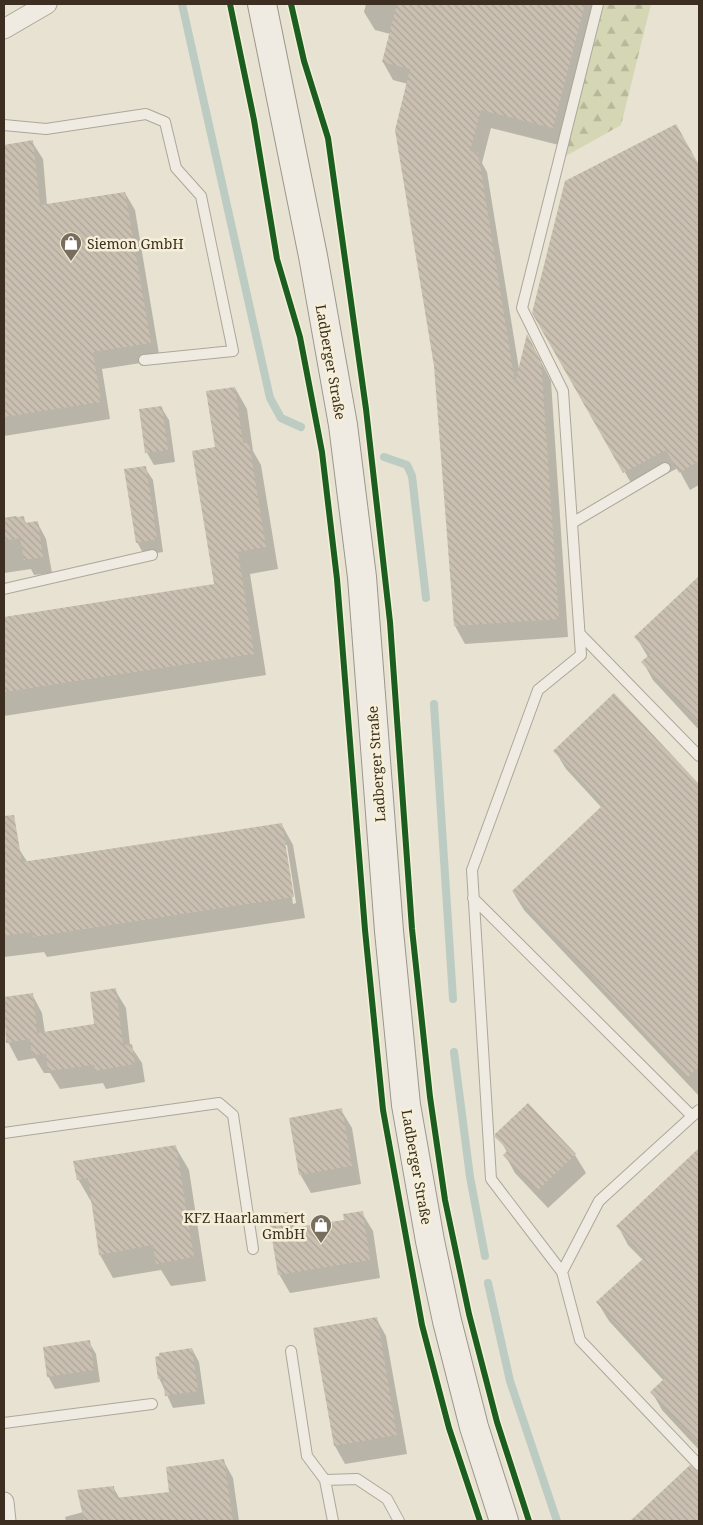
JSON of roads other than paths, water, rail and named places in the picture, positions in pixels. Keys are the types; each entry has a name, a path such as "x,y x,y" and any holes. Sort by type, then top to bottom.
{"main road":[{"name":"Ladberger Straße","path":"262,4 313,256 343,425 362,577 389,931 406,1105 430,1241 447,1320 474,1427 504,1521"}],"street":[{"path":"4,29 47,4"},
{"path":"4,1502 6,1521"}],"lane":[{"path":"598,4 522,308 563,391 581,655 538,690 472,870 491,1179 562,1272 580,1340 699,1465"},
{"path":"4,125 46,129 146,114 165,122 176,168 201,196 233,351 144,360"},
{"path":"572,523 665,468"},
{"path":"4,589 152,555"},
{"path":"580,634 699,756"},
{"path":"473,898 696,1113 599,1201 562,1272"},
{"path":"4,1133 219,1103 233,1115 253,1249"},
{"path":"291,1351 308,1456 324,1480 332,1521"},
{"path":"4,1423 152,1404"},
{"path":"324,1480 357,1478 387,1499 399,1521"}],"waterway":[{"path":"182,4 270,398 281,418 301,427"},
{"path":"384,457 407,465 412,476 426,598"},
{"path":"434,704 453,999"},
{"path":"454,1052 470,1177 485,1256"},
{"path":"488,1283 510,1381 557,1521"}],"place":[{"name":"Siemon GmbH","path":"71,262"},
{"name":"KFZ Haarlammert GmbH","path":"321,1244"}]}
